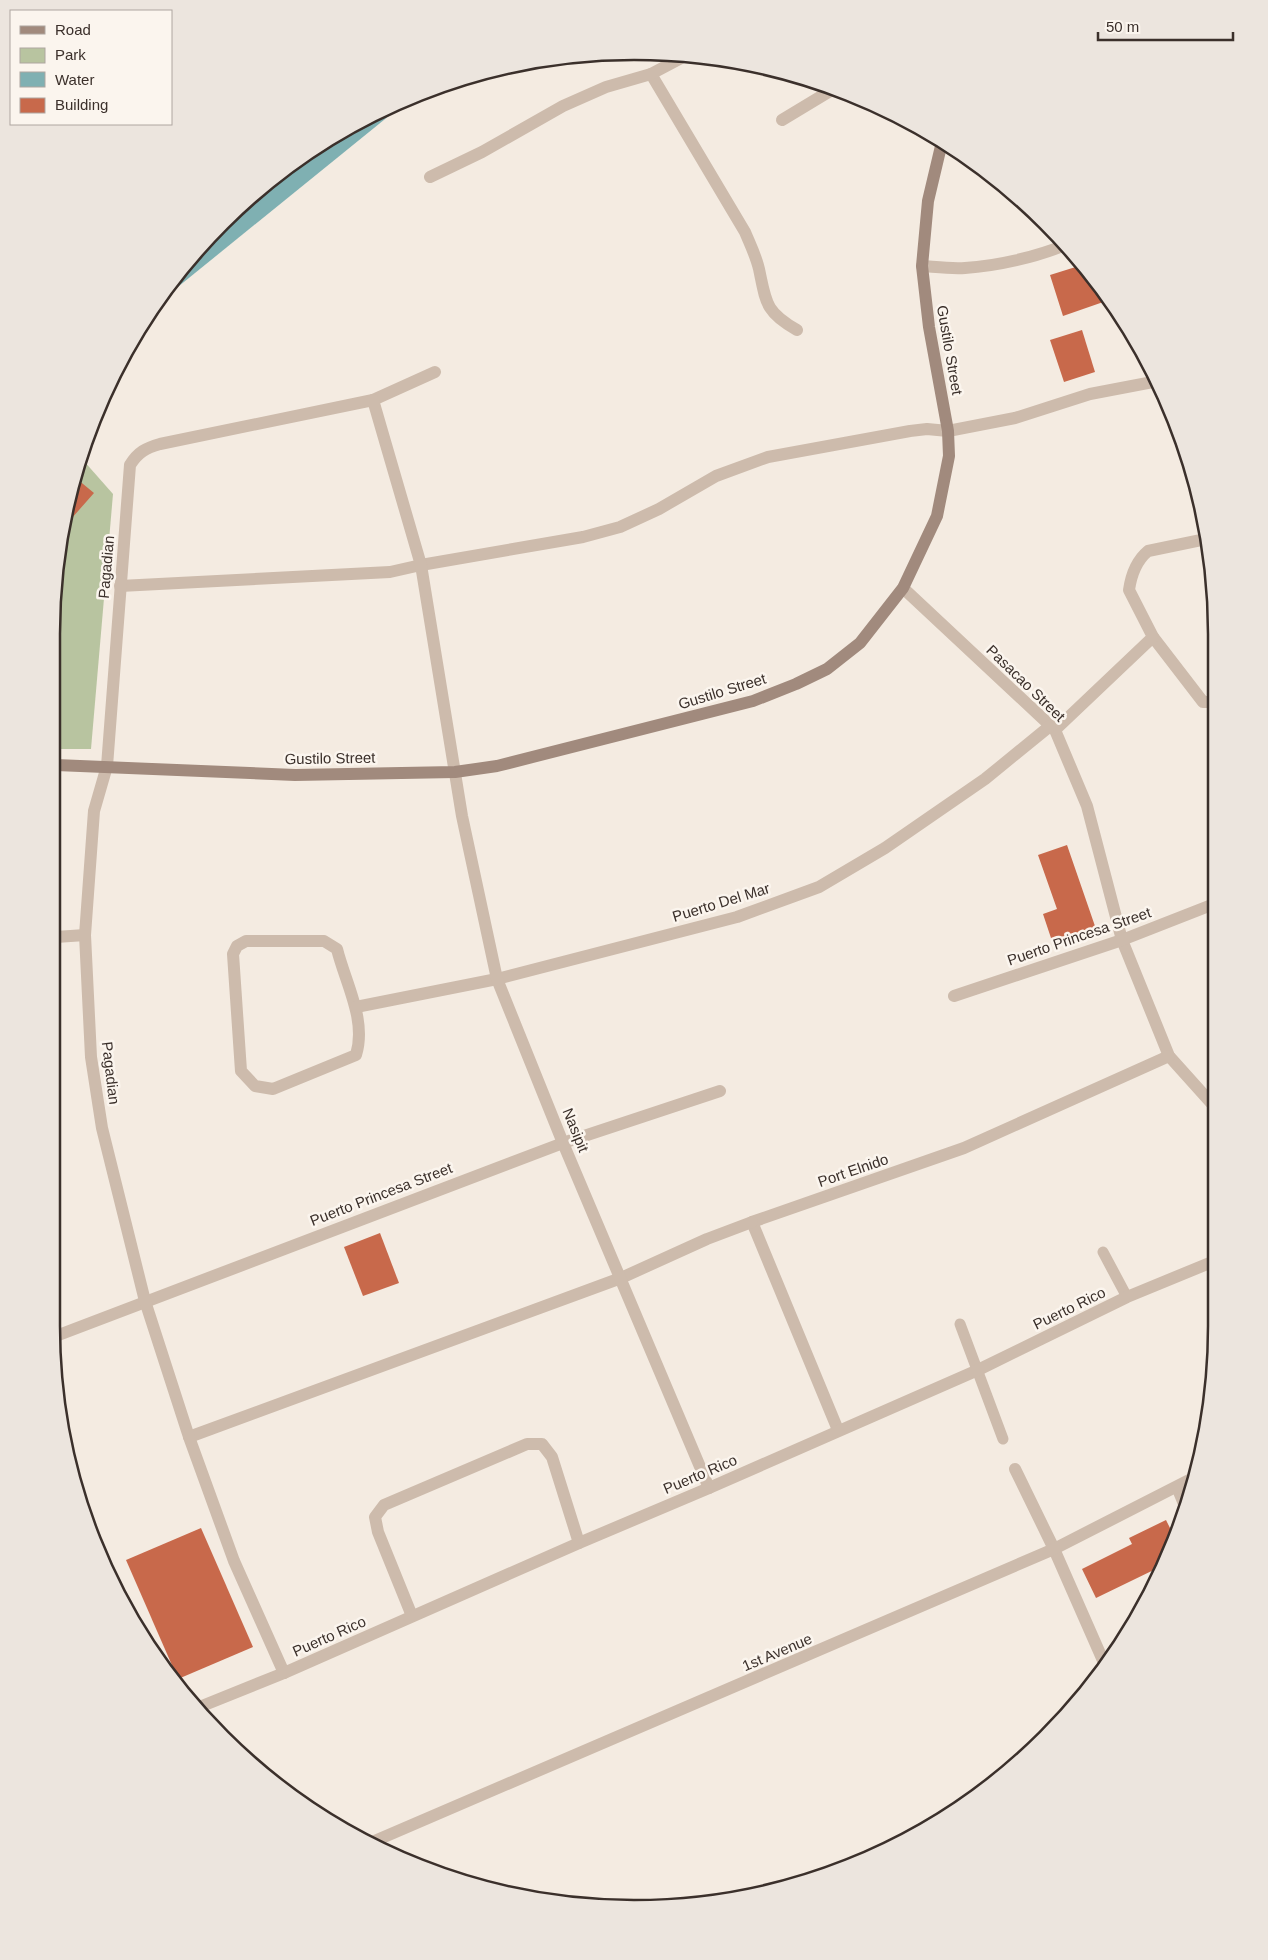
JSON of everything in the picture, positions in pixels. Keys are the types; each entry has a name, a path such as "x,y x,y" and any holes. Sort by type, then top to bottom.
{"street":[{"path":"430,178 482,152 563,106 606,87 651,74 676,61"},
{"path":"651,74 745,232 754,253 767,304 774,315 797,330"},
{"path":"782,120 827,93"},
{"name":"Gustilo Street","path":"60,765 295,775 455,772 497,766 752,701 796,684 827,669 860,643 903,588 937,516 949,456 948,431 929,327 922,266 928,201 940,149"},
{"path":"922,266 964,268 992,265 1059,248"},
{"name":"Pagadian","path":"284,1673 234,1560 189,1437 144,1301 102,1128 91,1057 86,935 94,811 107,766 130,465 135,456 144,449 160,444 374,400 435,372"},
{"path":"120,586 390,572 583,537 620,527 659,510 716,476 768,457 910,431 927,429 948,431 1015,418 1090,394 1150,383"},
{"path":"374,400 422,565 455,772"},
{"path":"1200,540 1148,551 1142,556 1131,580 1129,590 1153,637 1203,702 1208,702"},
{"name":"Pasacao Street","path":"903,588 1052,728 1087,806 1122,940"},
{"name":"Puerto Del Mar","path":"356,1007 497,979 737,917 819,887 885,848 985,779 1052,728 1153,637"},
{"name":"Nasipit","path":"455,772 462,816 497,979 563,1143 709,1488"},
{"name":"Puerto Princesa Street","path":"954,996 1122,940 1208,906"},
{"path":"60,937 86,935"},
{"path":"1122,940 1169,1056 1208,1099"},
{"path":"246,941 324,941 337,949 341,967 356,1007 360,1044 356,1055 273,1089 256,1086 240,1071 233,954 237,946 246,941"},
{"name":"Port Elnido","path":"189,1437 621,1278 752,1222 964,1148 1169,1056"},
{"name":"Puerto Princesa Street","path":"60,1334 563,1143 720,1091"},
{"path":"752,1222 838,1430"},
{"name":"Puerto Rico","path":"203,1705 284,1673 978,1370 1127,1297 1208,1264"},
{"path":"412,1616 378,1532 375,1517 384,1505 527,1444 542,1444 552,1457 579,1543"},
{"path":"1015,1469 1054,1549 1102,1658"},
{"name":"1st Avenue","path":"378,1840 1054,1549 1186,1482"},
{"path":"1177,1487 1182,1498"}],"lane":[{"path":"1103,1252 1127,1297"},
{"path":"960,1324 1003,1439"}],"green space":[{"path":"86,463 113,494 91,749 60,749 61,596 71,522"}],"water":[{"path":"391,114 177,287 202,256 256,202 315,157 347,137"}],"building":[{"path":"1075,267 1102,302 1063,316 1050,275"},
{"path":"1082,330 1095,372 1064,382 1050,340"},
{"path":"81,482 94,493 72,518"},
{"path":"1067,845 1096,929 1053,944 1043,914 1057,909 1038,855"},
{"path":"380,1233 399,1283 363,1296 344,1247"},
{"path":"1166,1520 1171,1529 1153,1570 1096,1598 1082,1569 1132,1544 1129,1538"},
{"path":"201,1528 253,1647 181,1678 172,1666 126,1560"}]}
